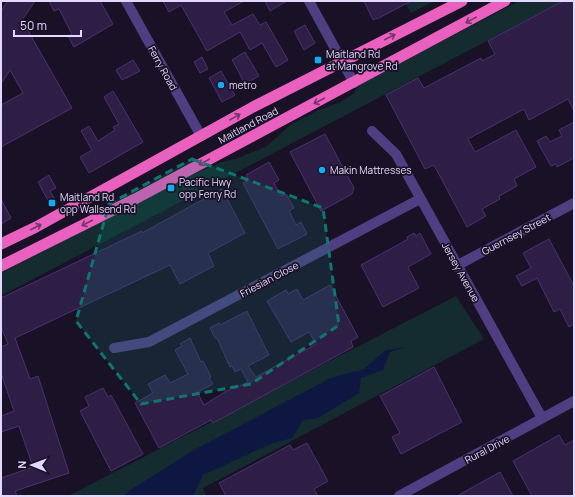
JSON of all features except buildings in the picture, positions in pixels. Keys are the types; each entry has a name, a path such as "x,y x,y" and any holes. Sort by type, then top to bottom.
{"highway":[{"name":"Maitland Road","path":"1,244 43,223 201,136 342,61 462,1"},
{"name":"Maitland Road","path":"1,266 135,199 505,1"}],"street":[{"name":"Ferry Road","path":"126,1 201,136"},
{"path":"310,1 354,83"},
{"name":"Jersey Avenue","path":"372,131 396,154 542,418"},
{"name":"Friesian Close","path":"114,348 149,342 420,199"},
{"name":"Guernsey Street","path":"458,265 574,202"},
{"name":"Rural Drive","path":"399,496 574,401"}],"highlighted area":[{"path":"192,159 323,208 339,325 251,384 141,404 76,321 109,204"}],"green space":[{"path":"404,1 435,1 411,13"},
{"path":"519,1 563,1 1,296 1,273 174,183 222,162 238,158 267,146 290,125 319,110 341,102 353,94 361,83"},
{"path":"456,296 484,339 203,488 206,496 68,496"}],"shaded area":[{"path":"407,347 390,352 383,370 361,378 359,393 318,418 303,420 292,438 270,444 203,475 193,496 124,496 129,491 194,450 331,378 364,369 386,350"}],"place":[{"name":"Maitland Rd at Mangrove Rd","path":"318,60"},
{"name":"metro","path":"221,85"},
{"name":"Makin Mattresses","path":"322,170"},
{"name":"Pacific Hwy opp Ferry Rd","path":"171,188"},
{"name":"Maitland Rd opp Wallsend Rd","path":"52,203"}]}
